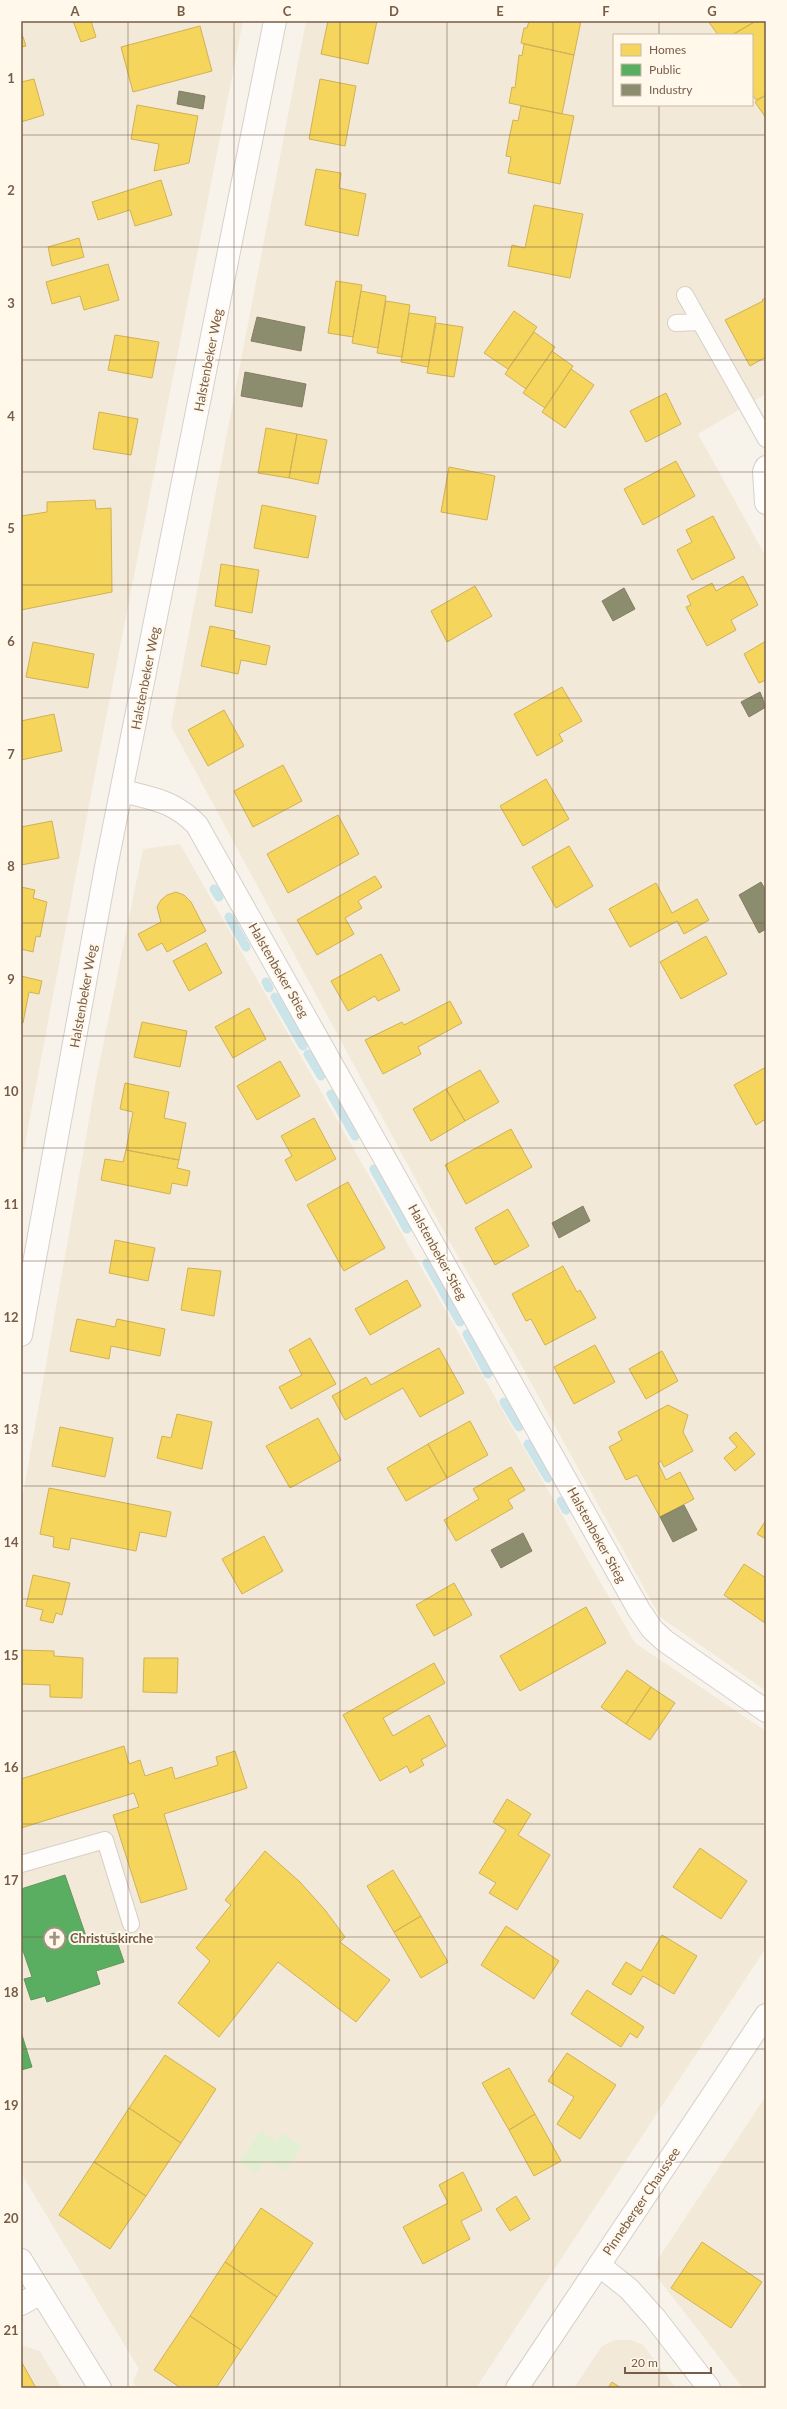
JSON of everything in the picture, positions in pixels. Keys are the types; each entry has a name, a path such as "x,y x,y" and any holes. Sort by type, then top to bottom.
{"street":[{"name":"Halstenbeker Weg","path":"21,1335 104,880 123,791 275,21"},
{"path":"766,467 764,472 766,503"},
{"name":"Halstenbeker Stieg","path":"123,791 164,802 183,811 197,825 639,1610 652,1629 665,1641 766,1711"},
{"name":"Pinneberger Chaussee","path":"518,2388 766,2015"},
{"path":"21,2260 100,2388"},
{"path":"599,2265 629,2289 655,2318 709,2388"},
{"path":"21,2304 41,2293"}],"lane":[{"path":"685,296 766,439"},
{"path":"676,323 699,322"},
{"path":"21,1864 105,1840 131,1924"}],"shaded area":[{"path":"21,21 243,21 96,769 21,1165"},
{"path":"306,21 766,21 766,394 698,434 766,557 766,1691 660,1617 524,1370 444,1232 171,726"},
{"path":"180,844 635,1643 766,1731 766,1948 476,2388 137,2388 133,2382 139,2369 21,2173 21,1506 96,1080 143,849"},
{"path":"766,2096 766,2388 743,2388 657,2277 658,2259"},
{"path":"615,2340 631,2340 643,2345 676,2388 574,2388 602,2346"},
{"path":"21,2345 40,2351 62,2388 21,2388"}],"green space":[{"path":"261,2131 276,2142 282,2133 302,2147 285,2171 267,2159 256,2173 239,2162"}],"building: Homes":[{"path":"73,21 91,21 96,37 81,42"},
{"path":"328,21 377,21 368,64 321,54"},
{"path":"529,21 581,21 574,55 521,43 524,28 527,28"},
{"path":"708,21 756,21 734,34 717,34"},
{"path":"756,21 766,21 766,95 756,100 753,96 753,34 734,34"},
{"path":"200,26 212,71 133,92 121,47"},
{"path":"21,31 26,46 21,47"},
{"path":"524,44 574,55 562,114 509,103 512,87 515,88 519,55 522,56"},
{"path":"34,79 44,115 21,122 21,82"},
{"path":"320,79 356,86 345,146 309,139"},
{"path":"766,95 766,118 755,102"},
{"path":"137,105 198,116 189,163 154,171 159,144 131,139"},
{"path":"521,106 574,116 560,184 508,173 511,157 506,156 509,139 513,120 518,121"},
{"path":"316,169 341,173 339,188 366,194 358,236 305,225"},
{"path":"161,180 172,215 135,226 130,210 98,220 92,202"},
{"path":"534,205 583,214 570,278 508,266 512,245 525,248"},
{"path":"79,238 84,257 52,266 48,247"},
{"path":"108,264 119,300 84,310 80,296 52,304 46,282"},
{"path":"336,281 362,285 353,337 328,333"},
{"path":"361,291 386,296 378,348 352,343"},
{"path":"766,297 766,357 750,366 725,320 763,301 762,300"},
{"path":"386,301 410,305 402,357 377,353"},
{"path":"514,311 537,327 508,369 484,353"},
{"path":"409,313 436,317 428,367 401,362"},
{"path":"436,323 463,327 454,377 427,373"},
{"path":"534,332 555,347 526,389 505,374"},
{"path":"115,335 159,342 152,378 108,370"},
{"path":"552,351 573,366 545,408 523,393"},
{"path":"571,369 594,385 565,428 542,412"},
{"path":"666,393 681,424 646,442 630,411"},
{"path":"99,412 138,419 131,455 93,449"},
{"path":"266,428 297,434 289,478 258,473"},
{"path":"297,434 327,440 318,484 289,478"},
{"path":"676,461 695,496 643,525 624,489"},
{"path":"449,467 495,476 487,520 441,512"},
{"path":"95,500 96,509 111,508 112,592 21,610 21,516 47,512 47,502"},
{"path":"262,505 316,516 308,558 254,548"},
{"path":"713,516 735,558 692,580 677,550 692,542 686,530"},
{"path":"221,564 259,570 252,613 215,606"},
{"path":"743,576 758,605 731,620 736,630 707,646 686,607 691,605 687,596 712,583 716,591"},
{"path":"475,586 492,616 447,642 431,611"},
{"path":"210,626 235,631 234,638 270,646 266,665 241,660 238,674 201,666"},
{"path":"766,641 766,680 759,683 744,654"},
{"path":"33,642 94,654 88,688 26,677"},
{"path":"562,687 582,721 559,734 563,741 537,756 514,714"},
{"path":"224,710 244,746 208,766 188,730"},
{"path":"54,714 62,751 21,760 21,721"},
{"path":"283,765 302,801 253,827 234,791"},
{"path":"546,779 569,819 523,846 500,806"},
{"path":"338,815 359,854 288,893 267,854"},
{"path":"52,821 59,858 21,865 21,827"},
{"path":"569,846 593,886 556,908 532,867"},
{"path":"375,876 382,887 358,901 362,908 345,918 354,934 317,955 297,920"},
{"path":"656,883 672,913 697,899 709,920 684,934 677,921 630,947 609,909"},
{"path":"21,887 35,890 33,898 47,902 40,937 36,936 33,952 21,949"},
{"path":"176,892 184,895 191,902 206,931 167,952 162,943 147,951 138,934 161,922 157,907 161,900 167,895"},
{"path":"706,936 727,974 681,999 660,962"},
{"path":"206,943 222,973 189,991 173,961"},
{"path":"381,954 400,990 378,1001 375,996 348,1011 331,981"},
{"path":"21,976 42,981 39,994 29,992 23,1023 21,1023"},
{"path":"450,1001 462,1023 418,1047 421,1054 383,1074 365,1040 402,1022 404,1025"},
{"path":"249,1008 266,1039 233,1058 215,1027"},
{"path":"142,1022 187,1031 180,1067 134,1057"},
{"path":"280,1061 300,1096 257,1120 237,1086"},
{"path":"766,1067 766,1119 756,1125 734,1085"},
{"path":"480,1070 499,1102 465,1121 446,1089"},
{"path":"125,1083 169,1092 164,1118 186,1123 179,1160 126,1150 133,1112 120,1109"},
{"path":"446,1089 465,1121 431,1141 413,1109"},
{"path":"314,1118 336,1159 296,1181 285,1160 292,1156 281,1136"},
{"path":"511,1129 532,1167 466,1204 445,1165"},
{"path":"126,1150 179,1160 177,1168 190,1171 187,1186 172,1183 170,1194 101,1180 105,1159 123,1162"},
{"path":"348,1182 385,1248 344,1271 307,1205"},
{"path":"508,1209 529,1246 495,1265 475,1228"},
{"path":"115,1240 155,1248 148,1281 109,1273"},
{"path":"563,1266 577,1292 580,1290 596,1318 545,1345 531,1319 526,1321 512,1294"},
{"path":"188,1268 221,1271 214,1316 181,1310"},
{"path":"407,1280 421,1306 370,1335 355,1309"},
{"path":"77,1319 115,1327 117,1319 165,1329 160,1356 111,1346 109,1359 70,1351"},
{"path":"310,1338 336,1384 291,1409 279,1387 302,1375 289,1350"},
{"path":"595,1345 615,1382 574,1404 554,1367"},
{"path":"439,1348 464,1393 420,1417 403,1388 345,1420 332,1396 366,1377 371,1385"},
{"path":"662,1351 678,1381 646,1399 629,1369"},
{"path":"668,1405 688,1415 683,1432 693,1451 664,1467 661,1461 658,1463 666,1480 680,1472 694,1499 660,1517 637,1475 626,1480 609,1447 622,1440 618,1432"},
{"path":"177,1414 212,1422 202,1469 157,1458 162,1436 171,1438"},
{"path":"318,1418 341,1460 290,1488 266,1446"},
{"path":"470,1421 488,1455 447,1478 428,1444"},
{"path":"60,1427 113,1438 105,1477 52,1466"},
{"path":"736,1432 755,1454 735,1471 724,1458 737,1447 729,1438"},
{"path":"428,1444 447,1478 406,1501 387,1468"},
{"path":"511,1467 525,1490 508,1500 513,1508 456,1541 444,1520 479,1499 473,1489"},
{"path":"49,1488 171,1512 166,1537 140,1532 136,1551 71,1538 69,1550 53,1547 54,1537 40,1534"},
{"path":"766,1520 766,1539 757,1534"},
{"path":"264,1536 283,1571 242,1594 222,1559"},
{"path":"744,1564 766,1578 765,1623 724,1595"},
{"path":"33,1575 70,1583 62,1615 56,1613 53,1623 40,1620 43,1610 26,1606"},
{"path":"454,1583 472,1615 434,1636 416,1605"},
{"path":"586,1607 606,1643 520,1691 500,1656"},
{"path":"21,1650 54,1651 54,1656 83,1658 82,1698 50,1697 50,1685 21,1684"},
{"path":"144,1658 178,1658 177,1693 143,1692"},
{"path":"434,1663 445,1683 383,1718 393,1736 429,1715 446,1746 421,1760 424,1765 410,1773 407,1766 380,1781 343,1715"},
{"path":"627,1670 651,1687 626,1724 601,1707"},
{"path":"651,1687 675,1703 650,1740 626,1724"},
{"path":"124,1746 129,1764 140,1760 145,1776 172,1767 175,1779 218,1765 216,1757 235,1751 247,1788 164,1814 187,1889 141,1903 113,1815 139,1807 134,1793 21,1828 21,1779"},
{"path":"507,1799 531,1814 518,1835 550,1855 517,1910 489,1893 496,1883 479,1873 506,1830 493,1822"},
{"path":"700,1848 747,1881 721,1919 673,1887"},
{"path":"265,1851 300,1882 325,1910 345,1937 340,1942 390,1980 356,2022 278,1962 219,2037 178,2003 210,1961 196,1948 231,1905 225,1900"},
{"path":"393,1870 421,1916 394,1932 367,1886"},
{"path":"421,1916 448,1962 421,1978 394,1932"},
{"path":"506,1926 559,1961 534,1999 481,1965"},
{"path":"662,1935 697,1956 674,1994 643,1976 631,1995 612,1984 626,1962 641,1971"},
{"path":"587,1990 644,2027 637,2038 630,2033 621,2047 571,2014"},
{"path":"567,2053 616,2085 580,2139 557,2124 574,2097 548,2081"},
{"path":"165,2055 216,2089 181,2143 129,2108"},
{"path":"509,2068 535,2114 509,2130 482,2083"},
{"path":"129,2108 181,2143 146,2196 94,2162"},
{"path":"535,2114 561,2161 534,2176 509,2130"},
{"path":"94,2162 146,2196 110,2249 59,2215"},
{"path":"463,2172 482,2210 461,2221 470,2239 423,2264 403,2227 448,2203 439,2185"},
{"path":"516,2196 530,2219 510,2231 496,2209"},
{"path":"261,2208 313,2243 277,2297 225,2262"},
{"path":"702,2242 762,2282 731,2328 671,2288"},
{"path":"225,2262 277,2297 241,2350 190,2316"},
{"path":"190,2316 241,2350 216,2388 181,2388 154,2370"},
{"path":"21,2361 36,2388 21,2388"},
{"path":"612,2382 621,2388 608,2388"}],"building: Public":[{"name":"Christuskirche","path":"65,1875 88,1942 114,1933 124,1962 96,1971 100,1984 47,2002 45,1996 31,2000 24,1979 32,1977 21,1945 21,1889"},
{"path":"21,2032 32,2067 21,2070"}],"building: Industry":[{"path":"179,91 205,96 203,109 177,104"},
{"path":"257,317 305,327 301,351 251,341"},
{"path":"245,372 306,384 302,407 241,396"},
{"path":"624,588 635,609 613,621 602,601"},
{"path":"760,692 766,707 749,717 741,702"},
{"path":"761,882 766,891 766,929 759,933 739,895"},
{"path":"583,1206 590,1221 559,1238 552,1223"},
{"path":"684,1505 697,1530 673,1542 660,1517"},
{"path":"523,1533 532,1551 501,1568 491,1550"}],"waterway":[{"path":"214,889 219,897"},
{"path":"229,917 246,947"},
{"path":"266,982 269,988"},
{"path":"275,997 303,1046"},
{"path":"308,1054 321,1076"},
{"path":"331,1094 355,1136"},
{"path":"374,1169 407,1229"},
{"path":"427,1263 460,1322"},
{"path":"467,1334 488,1374"},
{"path":"504,1402 519,1427"},
{"path":"528,1444 548,1478"},
{"path":"561,1501 566,1510"}],"place":[{"name":"Christuskirche","path":"54,1938"}]}
